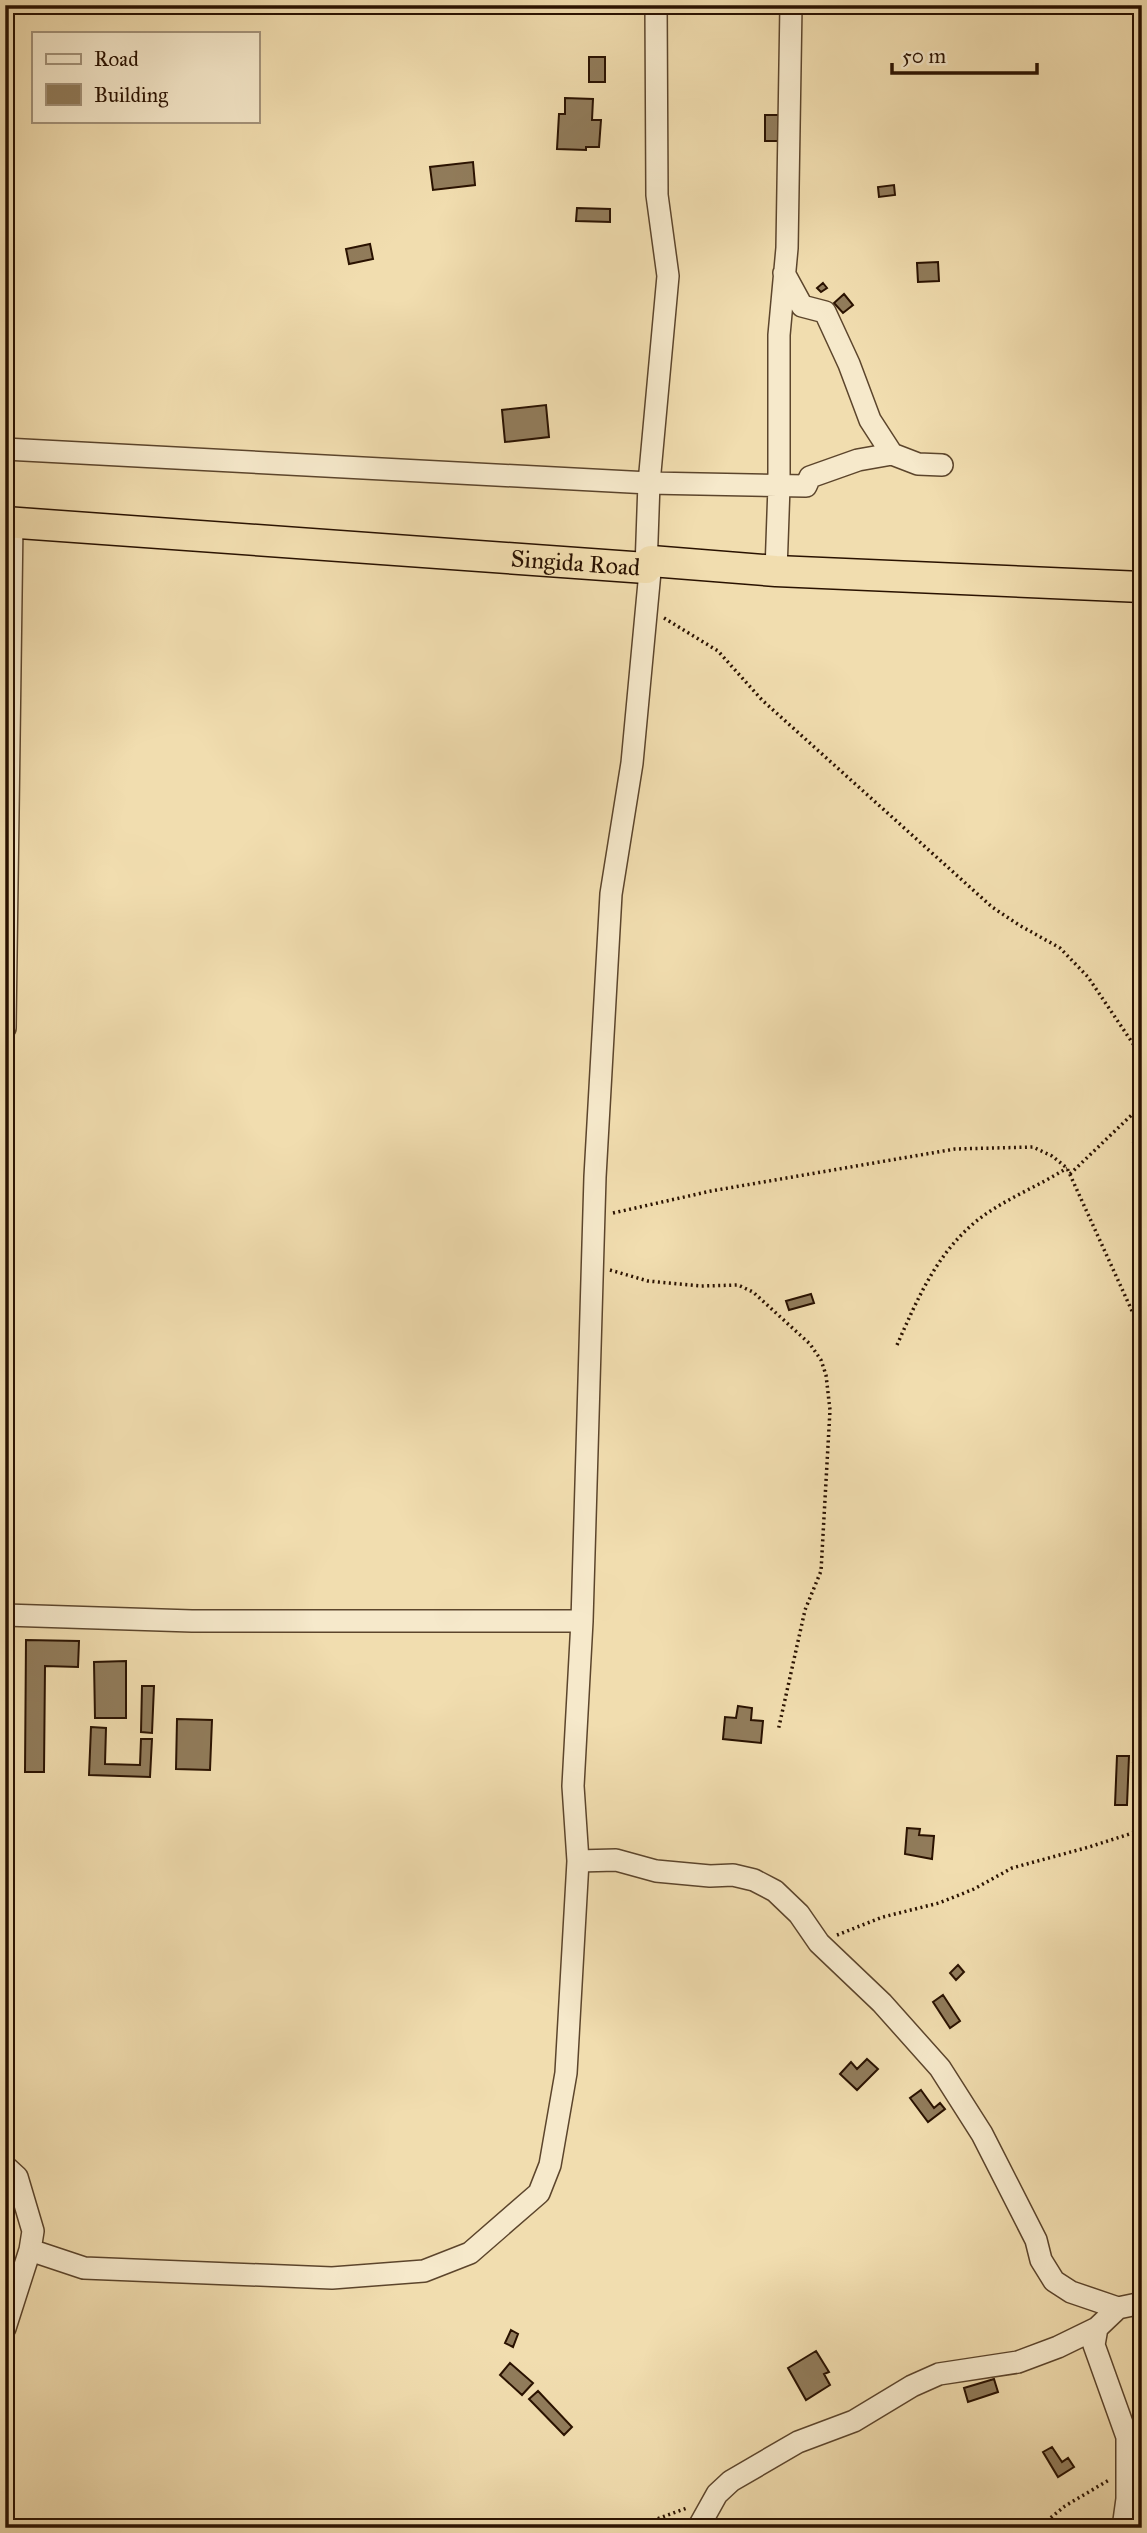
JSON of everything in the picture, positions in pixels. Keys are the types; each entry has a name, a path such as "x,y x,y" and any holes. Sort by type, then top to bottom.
{"highway":[{"name":"Singida Road","path":"9,522 648,564 1142,587"}],"street":[{"path":"30,2250 85,2268 332,2278 424,2271 470,2253 539,2193 550,2165 566,2073 578,1861 573,1786 582,1621 591,1265 611,894 632,763 648,607 649,483 668,276 657,195 656,5"},
{"path":"776,571 779,335 785,273 790,146 791,5"},
{"path":"785,273 802,306 825,312 870,420 892,454"},
{"path":"5,449 649,483 779,486 806,486 810,477 858,460 892,454 918,464 942,466"},
{"path":"5,1028 9,522"},
{"path":"5,1615 192,1621 582,1621"},
{"path":"578,1861 616,1860 656,1871 710,1876 733,1875 754,1880 775,1891 789,1903 819,1942 882,2003 940,2068 982,2134 1036,2240 1041,2260 1054,2281 1071,2292 1118,2308 1142,2303"},
{"path":"5,2166 17,2177 33,2231 30,2250 5,2328"},
{"path":"698,2528 717,2494 743,2474 797,2442 854,2421 912,2386 939,2374 1018,2362 1097,2328 1118,2308"},
{"path":"1097,2328 1094,2345 1127,2437 1128,2499 1123,2528"}],"path":[{"path":"648,607 718,651 762,700 992,907 1060,948 1088,977 1142,1057"},
{"path":"1070,1174 1142,1105"},
{"path":"594,1217 711,1191 955,1149 1033,1147 1052,1156 1067,1168 1142,1332"},
{"path":"897,1345 923,1287 953,1243 979,1219 1067,1168"},
{"path":"591,1265 648,1281 738,1286 746,1289 753,1292 810,1344 821,1360 826,1375 830,1410 821,1571 805,1610 778,1731"},
{"path":"819,1942 883,1917 939,1903 974,1889 1012,1868 1142,1829"},
{"path":"1038,2528 1065,2507 1129,2469"},
{"path":"632,2528 676,2513 717,2494"}],"building":[{"path":"589,57 605,57 605,82 589,82"},
{"path":"565,98 593,99 592,120 601,120 599,147 586,147 586,150 557,149 559,114 565,114"},
{"path":"765,115 788,115 788,141 765,141"},
{"path":"473,162 475,185 433,190 430,167"},
{"path":"894,185 895,195 879,197 878,187"},
{"path":"577,208 610,209 610,222 576,221"},
{"path":"370,244 373,259 349,264 346,249"},
{"path":"938,262 939,281 918,282 917,263"},
{"path":"823,283 827,288 821,292 817,288"},
{"path":"844,294 853,305 843,313 834,303"},
{"path":"546,405 549,437 505,442 502,410"},
{"path":"1142,1142 1142,1159 1136,1160 1133,1143"},
{"path":"811,1294 814,1303 789,1310 786,1301"},
{"path":"26,1640 79,1641 78,1667 45,1666 44,1772 25,1772"},
{"path":"126,1661 126,1718 95,1718 94,1662"},
{"path":"142,1686 154,1686 152,1733 141,1732"},
{"path":"738,1706 752,1708 751,1720 763,1721 761,1743 723,1739 725,1717 736,1718"},
{"path":"177,1719 212,1720 210,1770 176,1769"},
{"path":"91,1727 106,1728 105,1764 140,1765 141,1739 152,1739 150,1777 89,1775"},
{"path":"1134,1754 1142,1754 1142,1763 1133,1762"},
{"path":"1117,1756 1129,1756 1127,1805 1115,1805"},
{"path":"907,1828 920,1829 919,1835 934,1836 932,1859 905,1854"},
{"path":"958,1965 964,1972 956,1980 950,1973"},
{"path":"943,1995 960,2021 950,2028 933,2002"},
{"path":"867,2059 878,2069 857,2090 840,2074 851,2062 857,2069"},
{"path":"921,2090 934,2108 940,2103 945,2109 928,2122 910,2098"},
{"path":"5,2216 13,2219 5,2244"},
{"path":"511,2330 518,2334 513,2347 505,2343"},
{"path":"816,2351 829,2372 824,2374 830,2385 806,2400 788,2368"},
{"path":"510,2363 533,2383 522,2395 500,2375"},
{"path":"994,2379 998,2392 968,2402 964,2388"},
{"path":"538,2391 572,2427 564,2435 529,2399"},
{"path":"1052,2447 1062,2462 1068,2458 1074,2467 1058,2477 1043,2452"}]}
